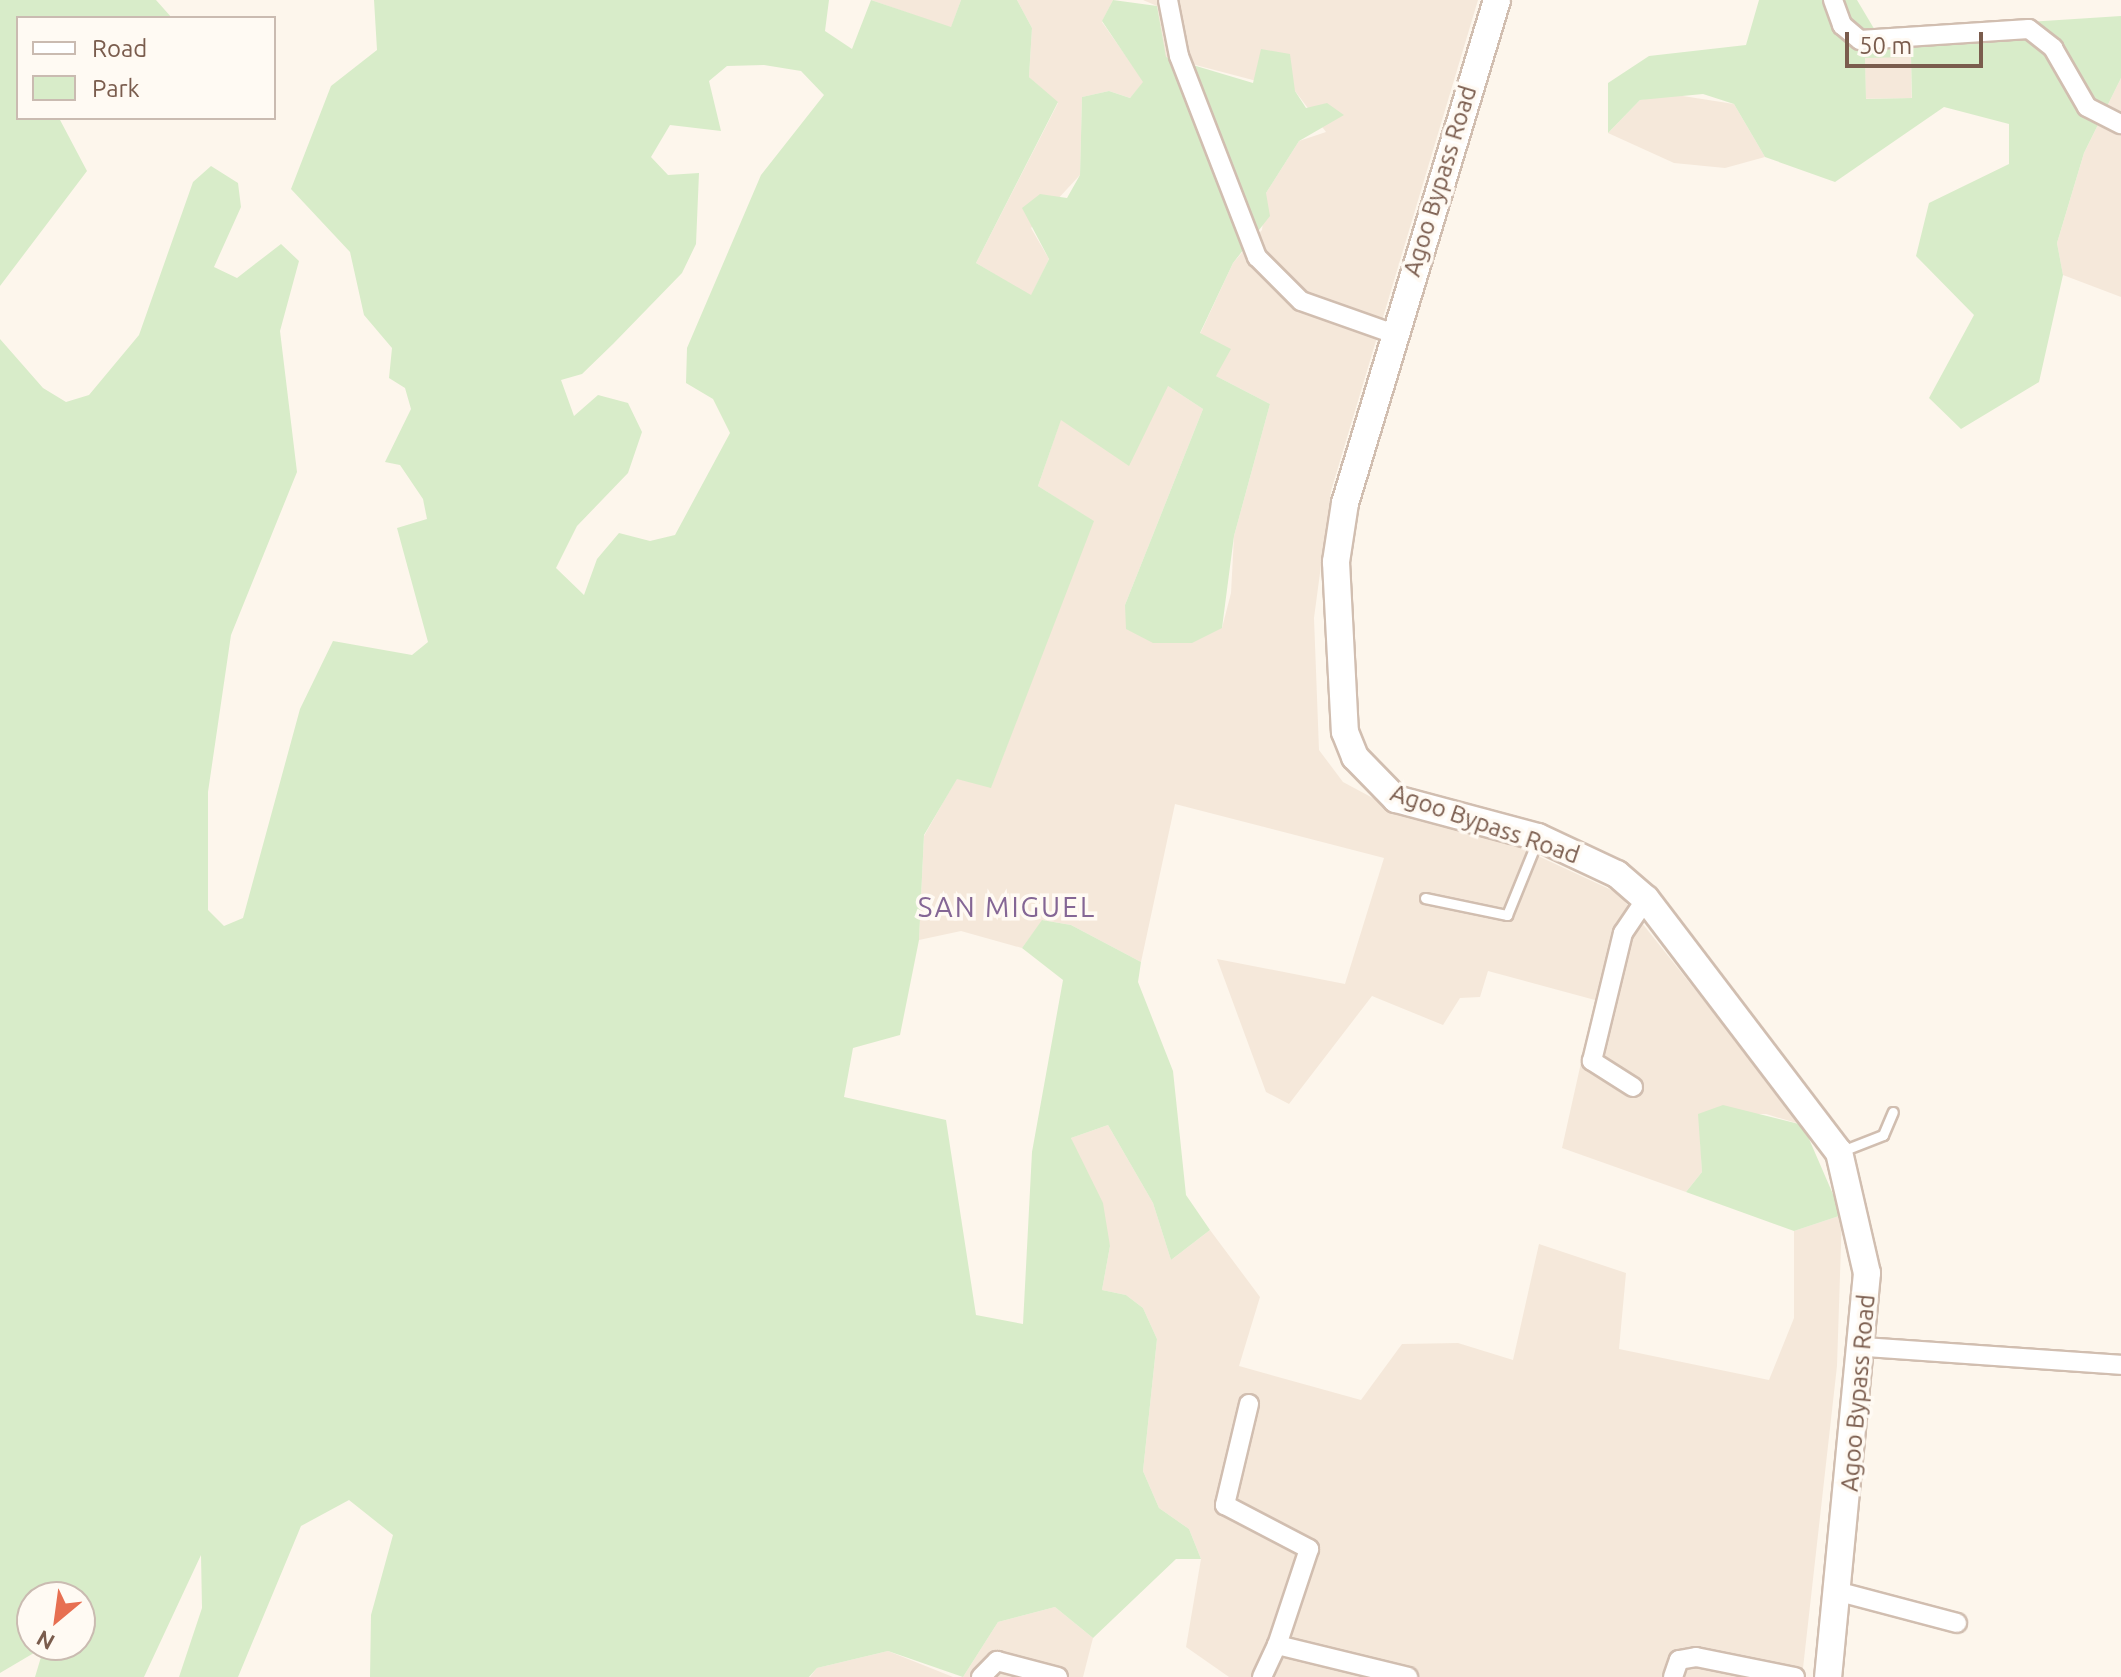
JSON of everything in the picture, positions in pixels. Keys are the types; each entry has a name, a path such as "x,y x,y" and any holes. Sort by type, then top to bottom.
{"street":[{"path":"1168,0 1179,56 1257,257 1301,301 1394,334"},
{"name":"Agoo Bypass Road","path":"1497,0 1394,334 1338,533 1345,732 1355,757 1396,799 1538,837 1617,874 1646,899 1839,1152 1867,1273 1865,1347 1840,1592 1828,1677"},
{"path":"1833,0 1842,25 1860,40 2029,29 2053,48 2087,107 2121,124"},
{"path":"1633,1087 1592,1061 1623,933 1646,899"},
{"path":"1865,1347 2121,1365"},
{"path":"1249,1404 1225,1505 1309,1549 1277,1645 1262,1677"},
{"path":"1840,1592 1957,1623"},
{"path":"1277,1645 1408,1677"},
{"path":"1673,1677 1679,1660 1696,1657 1795,1677"},
{"path":"981,1677 997,1661 1058,1677"}],"lane":[{"path":"1425,898 1507,915 1538,837"},
{"path":"1839,1152 1883,1135 1893,1112"}],"shaded area":[{"path":"871,0 961,0 951,28"},
{"path":"1017,0 1113,0 1102,22 1144,82 1130,98 1109,91 1082,97 1080,175 1031,228 1049,259 1031,296 976,263 1058,103 1029,77 1032,28"},
{"path":"1143,0 1478,0 1331,491 1314,618 1319,750 1343,782 1384,804 1484,831 1618,893 1803,1125 1766,1114 1699,1114 1702,1172 1686,1192 1562,1148 1595,1000 1488,971 1480,997 1460,998 1443,1025 1372,996 1289,1104 1266,1092 1217,959 1345,984 1384,858 1175,804 1141,962 1071,925 1043,920 1022,948 961,931 919,940 924,836 957,778 991,787 1093,521 1038,486 1061,419 1168,386 1203,409 1125,605 1222,628 1231,593 1234,536 1270,404 1216,376 1200,334 1233,263 1262,230 1266,193 1299,141 1326,132 1295,91 1165,57 1157,6"},
{"path":"1911,56 1912,98 1866,99 1865,57"},
{"path":"2121,78 2121,297 2063,275 2057,243 2084,153"},
{"path":"1670,94 1734,104 1765,157 1725,168 1674,163 1608,133 1640,100"},
{"path":"1108,1125 1153,1203 1171,1260 1210,1230 1260,1297 1239,1366 1361,1400 1402,1344 1458,1343 1513,1360 1539,1244 1626,1273 1619,1349 1769,1380 1794,1318 1794,1231 1842,1215 1837,1366 1802,1677 1229,1677 1186,1647 1201,1559 1189,1529 1159,1508 1143,1471 1157,1339 1143,1308 1126,1295 1102,1290 1110,1246 1071,1138"},
{"path":"1055,1607 1093,1638 1083,1677 963,1677 998,1622"},
{"path":"888,1651 953,1677 810,1677 817,1668"}],"green space":[{"path":"0,0 156,0 170,16 16,16 16,120 60,120 87,171 0,286"},
{"path":"374,0 829,0 825,31 852,49 871,0 951,27 961,0 1017,0 1032,28 1029,77 1058,102 976,263 1031,295 1049,259 1022,208 1040,194 1067,198 1080,175 1082,97 1109,91 1130,98 1143,82 1102,21 1113,0 1157,6 1166,57 1253,83 1261,49 1290,54 1295,91 1306,108 1327,103 1344,115 1299,141 1266,193 1270,216 1233,263 1200,333 1231,349 1216,376 1270,404 1234,536 1222,628 1192,643 1153,643 1126,629 1125,605 1203,409 1168,386 1129,466 1061,420 1038,486 1094,521 991,788 957,779 924,835 919,940 900,1035 853,1048 844,1097 946,1120 976,1315 1023,1324 1032,1152 1063,980 1022,948 1042,920 1071,925 1141,962 1138,982 1173,1071 1186,1195 1210,1230 1171,1260 1153,1203 1108,1125 1071,1138 1103,1203 1110,1246 1102,1290 1126,1295 1143,1308 1157,1339 1143,1471 1159,1508 1189,1529 1201,1559 1176,1559 1093,1638 1055,1607 998,1622 963,1677 888,1651 817,1668 809,1677 370,1677 371,1615 393,1535 349,1500 301,1526 238,1677 179,1677 202,1608 201,1555 144,1677 35,1677 40,1661 96,1661 96,1581 16,1581 16,1661 20,1661 0,1673 0,339 43,388 66,402 89,395 139,335 193,182 211,166 238,183 241,207 214,267 237,278 281,244 299,261 280,331 297,472 231,635 208,792 208,910 224,926 243,918 300,709 333,641 412,655 428,642 397,528 427,519 423,499 400,465 385,462 411,409 405,388 389,378 392,348 364,315 350,252 291,189 331,86 377,50","holes":["764,65 801,71 824,95 761,175 687,348 686,383 713,399 730,433 675,535 650,541 619,533 597,559 584,595 556,568 577,526 628,473 642,432 628,403 598,395 574,416 561,380 582,374 613,344 682,273 696,244 699,173 668,175 651,157 670,125 721,131 709,81 727,66"]},
{"path":"1759,0 1857,0 1876,32 2121,16 2121,78 2084,153 2057,243 2063,275 2039,382 1961,429 1929,398 1974,315 1916,256 1929,203 2009,164 2009,124 1944,107 1835,182 1765,157 1734,104 1703,94 1640,100 1608,133 1608,83 1649,56 1746,45","holes":["1911,57 1912,98 1866,99 1865,58"]},
{"path":"1723,1105 1803,1125 1842,1215 1794,1231 1686,1192 1702,1172 1698,1114"}],"district":[{"name":"SAN MIGUEL","path":"1007,907"}]}
